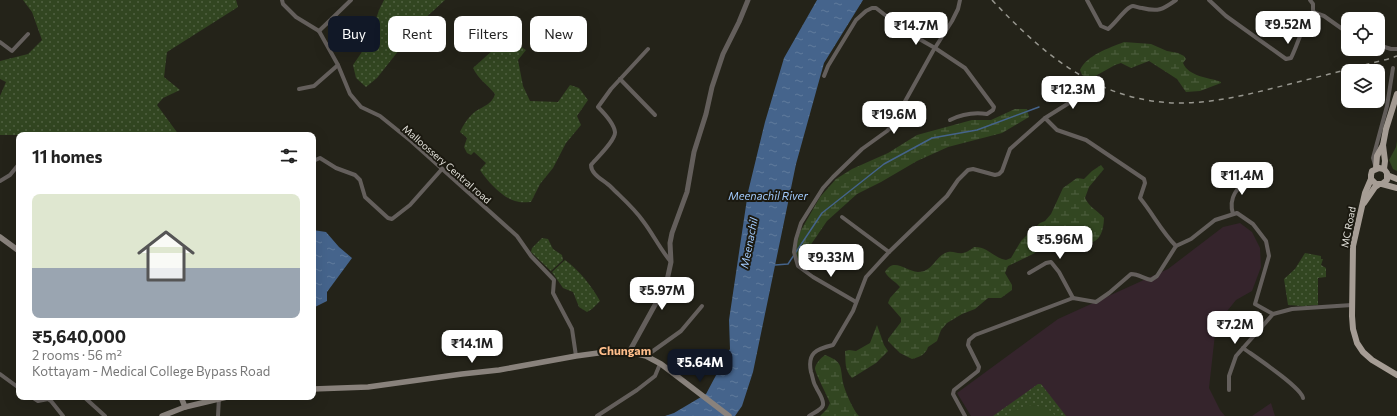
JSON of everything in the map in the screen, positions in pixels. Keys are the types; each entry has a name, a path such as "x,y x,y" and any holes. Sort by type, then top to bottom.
{"main road":[{"name":"MC Road","path":"1396,97 1386,129 1383,145 1377,156 1376,168 1371,173 1371,179 1365,193 1353,246 1352,305 1353,329 1357,343 1363,352 1372,360 1397,376"},
{"path":"1363,204 1375,187 1387,180 1383,145"},
{"path":"1376,168 1397,179"},
{"path":"1371,179 1374,183 1397,188"},
{"path":"0,237 16,249"},
{"name":"MC Road","path":"1352,305 1357,331 1365,348 1373,356 1397,371"},
{"path":"316,389 368,387 499,370 613,351 630,352 646,356 661,364 729,416"},
{"path":"182,400 185,407"},
{"path":"162,416 185,407 211,400"}],"street":[{"name":"Malloossery Central road","path":"282,0 283,4 296,17 319,31 338,65 350,94 361,107 380,116 411,141 517,236 531,256 554,280 553,293 572,329 576,356"},
{"path":"319,31 351,0"},
{"path":"630,352 666,285 671,262 670,243 672,232 687,192 694,152 706,114 712,87 723,54 748,0"},
{"path":"856,302 813,277 798,266 794,252 796,238 801,223 823,188 833,177 862,149 887,131 899,119 903,105 952,21 958,9 960,0"},
{"path":"1087,0 1101,26 1108,29 1114,25 1127,9 1133,6 1156,11 1164,9 1176,0"},
{"path":"1208,0 1226,16 1286,59 1291,58 1298,45 1306,21 1313,12 1313,4 1310,0"},
{"path":"824,76 830,62 856,20 866,11 876,8 907,32 965,68 980,86 994,107 993,110 987,114 977,112 960,115 950,120"},
{"path":"1313,12 1324,16 1341,28"},
{"path":"0,42 12,51 28,34"},
{"path":"1385,47 1397,49"},
{"path":"648,49 620,79 598,107 609,120 615,135 607,147 591,165 591,170 606,182 644,221 671,262"},
{"path":"299,89 314,86 338,65"},
{"path":"1376,168 1373,158 1386,106 1393,68"},
{"path":"620,79 655,115"},
{"path":"809,416 821,409 823,406 823,400 814,385 810,364 811,358 815,352 833,345 856,302 866,276 947,196 958,180 968,170 973,169 995,175 999,174 1002,171 1010,149 1045,118 1093,88"},
{"path":"1045,118 1057,130 1086,140 1144,179 1145,183 1140,198 1150,210 1167,237 1176,246"},
{"path":"316,160 320,158 336,168 355,175 360,180 365,197 388,218 392,219 414,202 442,169"},
{"path":"0,181 10,175 16,168"},
{"path":"1233,214 1232,197 1240,187 1251,179"},
{"path":"965,416 953,394 954,390 978,371 979,367 968,345 969,340 975,335 1073,298 1096,302 1131,274 1137,274 1144,279 1151,280 1157,276 1176,246 1191,239 1215,220 1236,213 1253,224 1266,240 1269,256 1255,304 1273,314"},
{"path":"842,217 889,252"},
{"path":"1029,273 1046,263 1051,262 1060,272 1073,298"},
{"path":"1229,390 1230,376 1236,356 1273,314 1292,309 1352,305"},
{"path":"646,356 681,331 702,306"},
{"path":"1243,348 1294,386 1302,394 1303,398"},
{"path":"597,416 637,390 655,376 661,364"},
{"path":"0,374 16,386"},
{"path":"49,400 63,416"},
{"path":"87,400 105,416"},
{"path":"218,416 219,400"}],"shaded area":[{"path":"1240,223 1252,232 1260,248 1261,267 1252,291 1236,300 1216,325 1209,388 1220,410 1225,416 971,416 957,393 1058,319 1168,269 1223,227"},
{"path":"1271,403 1275,416 1252,416"}],"green space":[{"path":"23,0 236,0 238,7 167,52 164,77 180,90 163,98 157,105 177,132 16,132 16,135 0,135 0,96 6,82 0,79 0,61 28,54 42,40 32,12"},
{"path":"384,0 445,0 427,16 388,16 388,52 398,52 377,78 366,87 356,78 353,65 362,52 380,52 380,16 377,16"},
{"path":"1124,42 1151,44 1167,51 1178,53 1184,56 1186,59 1183,63 1186,68 1194,74 1221,83 1200,91 1186,92 1177,79 1149,61 1131,68 1121,63 1090,79 1082,75 1080,70 1083,65 1093,56"},
{"path":"522,47 526,50 518,60 523,86 530,101 558,102 570,85 579,88 588,100 577,116 581,125 566,143 553,168 540,184 531,202 519,202 505,196 480,170 486,163 474,152 471,155 467,153 464,147 467,138 460,132 465,123 476,111 490,102 495,94 473,68 491,52 522,52"},
{"path":"1015,109 1027,109 1029,117 1002,133 948,147 917,161 857,194 827,221 799,262 795,252 800,232 820,197 836,179 852,169 888,153 917,135 972,120 991,120"},
{"path":"1397,141 1397,171 1393,169 1389,160 1396,147"},
{"path":"1101,165 1104,169 1089,187 1085,198 1104,218 1101,234 1098,239 1088,244 1067,249 1050,234 1039,245 1035,253 1008,266 1005,273 1012,285 1012,290 1001,298 988,298 975,309 962,314 947,323 941,330 937,341 928,347 926,352 920,356 912,359 900,353 888,341 901,322 901,318 888,303 890,298 900,287 885,272 888,268 896,265 913,271 923,271 930,268 938,258 945,253 964,253 974,247 987,250 1001,259 1006,260 1011,258 1021,241 1051,214 1063,188 1077,178 1084,179"},
{"path":"542,238 548,239 553,249 562,255 563,260 551,271 531,252 532,248"},
{"path":"1305,253 1321,256 1321,259 1323,259 1321,265 1326,268 1326,277 1318,278 1318,305 1288,305 1284,279 1295,269"},
{"path":"565,260 584,278 600,301 587,312 579,307 573,292 563,288 552,272"},
{"path":"877,325 884,345 888,351 876,363 852,378 849,375 847,368 845,351 856,351 870,343"},
{"path":"825,355 838,362 840,365 843,383 852,405 859,416 820,416 827,409 830,403 815,368 816,364"},
{"path":"1038,384 1041,384 1066,416 993,416"},
{"path":"1027,405 1045,407 1056,416 1009,416 1013,412"}],"water":[{"name":"Meenachil River","path":"817,0 863,0 824,63 796,164 753,372 742,406 735,416 665,416 674,413 706,394 730,349 729,320 748,192 765,122 784,58"},
{"path":"316,230 326,232 339,247 352,258 327,292 327,301 316,306"}],"waterway":[{"path":"775,265 788,264 822,213 884,164 932,138 977,130 1039,107"}],"railway":[{"path":"992,0 1032,39 1053,57 1075,72 1099,85 1124,95 1151,101 1195,103 1224,99 1294,83 1397,56"}],"district":[{"name":"Chungam","path":"625,351"}],"water label":[{"name":"Meenachil","path":"749,243"}]}
